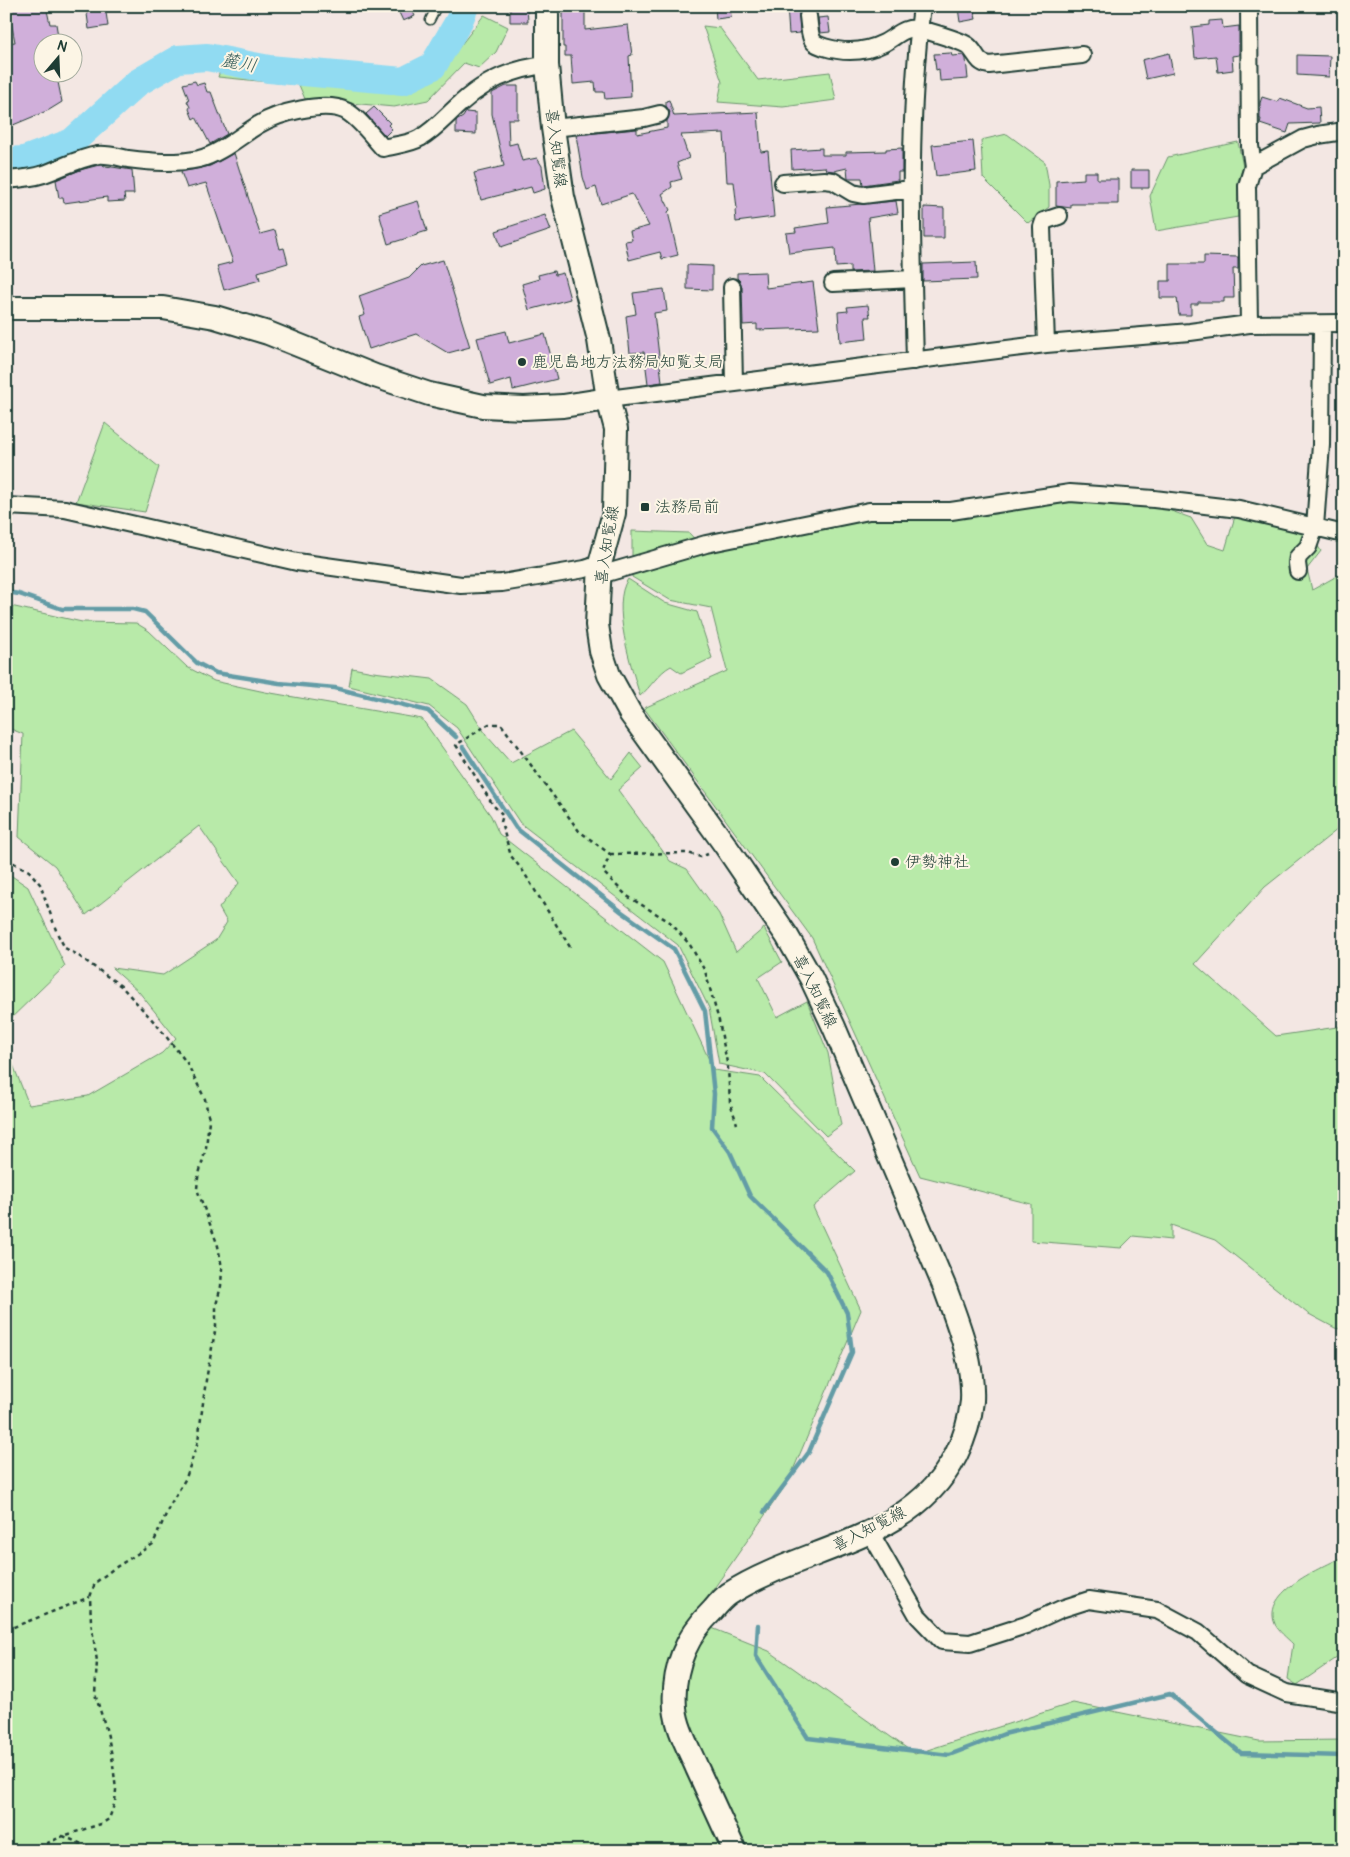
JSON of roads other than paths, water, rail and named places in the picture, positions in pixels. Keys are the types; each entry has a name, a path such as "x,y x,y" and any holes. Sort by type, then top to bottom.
{"main road":[{"name":"喜入知覧線","path":"547,6 547,66 553,128 563,197 599,340 608,399 616,429 614,513 600,570 597,625 601,651 608,675 630,713 787,936 811,978 834,1027 945,1288 961,1332 967,1356 972,1400 969,1426 949,1468 922,1499 904,1514 870,1532 752,1582 728,1595 703,1620 687,1642 679,1664 675,1687 676,1710 683,1737 735,1851"},
{"path":"6,308 163,308 214,317 268,333 375,376 429,394 483,406 524,408 562,406 608,399"}],"street":[{"path":"916,360 911,190 915,62 922,6"},
{"path":"1249,6 1250,146 1252,166 1247,186 1249,324"},
{"path":"808,16 812,39 816,44 850,52 868,49 884,43 909,28 966,44 978,60 989,65 1082,55"},
{"path":"6,180 41,175 84,158 99,155 159,163 175,163 202,158 235,141 258,125 274,117 297,110 327,106 346,111 383,148 419,139 438,125 476,90 502,76 520,69 547,66"},
{"path":"553,128 644,118 660,114"},
{"path":"1252,166 1304,139 1344,131"},
{"path":"783,182 833,181 852,194 863,195 911,190"},
{"path":"1046,344 1042,227 1044,221 1059,216"},
{"path":"833,283 913,279"},
{"path":"732,288 734,383"},
{"path":"608,399 1046,344 1190,332 1249,324 1344,324"},
{"path":"1298,571 1296,563 1298,557 1308,547 1315,527 1321,446 1322,325"},
{"path":"6,506 66,509 297,562 461,585 502,583 585,569 600,570 706,544 869,511 951,511 1070,493 1154,499 1238,509 1344,534"},
{"path":"870,1532 918,1616 942,1641 970,1643 1026,1625 1061,1609 1089,1600 1157,1610 1198,1632 1247,1675 1286,1693 1344,1702"}],"lane":[{"path":"430,20 437,6"}],"waterway":[{"name":"麓川","path":"6,161 24,160 72,142 137,83 178,59 207,57 269,69 403,81 433,66 459,21 465,6"},
{"path":"6,592 19,594 62,609 133,609 145,612 197,663 216,673 279,683 335,688 428,711 456,737"},
{"path":"463,747 516,828 622,912 674,949 705,1011 714,1094 712,1127 730,1152 750,1196 827,1272 847,1313 852,1352 809,1452 764,1512"},
{"path":"758,1625 756,1656 808,1738 949,1755 1004,1734 1170,1694 1241,1753 1344,1756"}],"place":[{"name":"鹿児島地方法務局知覧支局","path":"522,362"},
{"name":"法務局前","path":"645,507"},
{"name":"伊勢神社","path":"895,862"}]}
